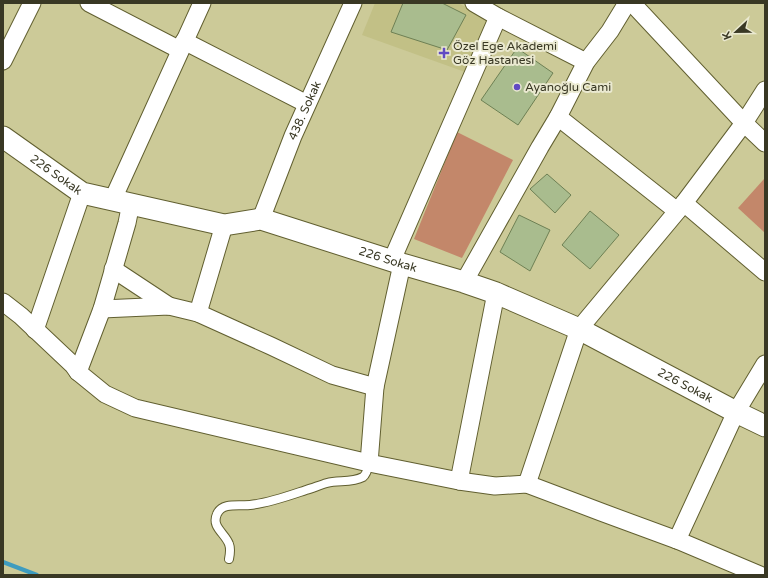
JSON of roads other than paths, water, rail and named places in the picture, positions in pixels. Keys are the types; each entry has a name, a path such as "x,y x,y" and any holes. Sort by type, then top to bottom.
{"street":[{"path":"3,61 32,3"},
{"path":"89,3 308,104"},
{"path":"78,372 102,309 127,223 122,201 182,46 202,3"},
{"name":"438. Sokak","path":"261,219 293,136 353,3"},
{"path":"474,3 498,17 586,62"},
{"path":"464,282 558,117 586,62 610,31 626,3"},
{"path":"632,3 744,123 765,143"},
{"path":"369,463 375,387 397,262 498,17"},
{"path":"527,484 579,329 681,207 744,123 765,90"},
{"path":"558,117 681,207 765,272"},
{"name":"226 Sokak","path":"3,137 82,193 224,225 261,219 496,293 579,329 765,426"},
{"path":"35,330 82,193"},
{"path":"198,313 224,225"},
{"path":"113,269 169,306"},
{"path":"459,481 496,293"},
{"path":"3,302 21,316 78,372 105,394 135,408 369,463 459,481 495,486 527,484 677,540 760,575"},
{"path":"102,309 169,306 198,313 332,375 375,387"},
{"path":"677,540 736,412 765,364"}],"lane":[{"path":"229,559 230,548 228,542 215,521 221,508 226,506 250,505 279,498 328,482 355,480 366,475 369,463"}],"waterway":[{"path":"3,562 37,575"}],"place":[{"name":"Özel Ege Akademi Göz Hastanesi","path":"444,53"},
{"name":"Ayanoğlu Cami","path":"517,87"}]}
